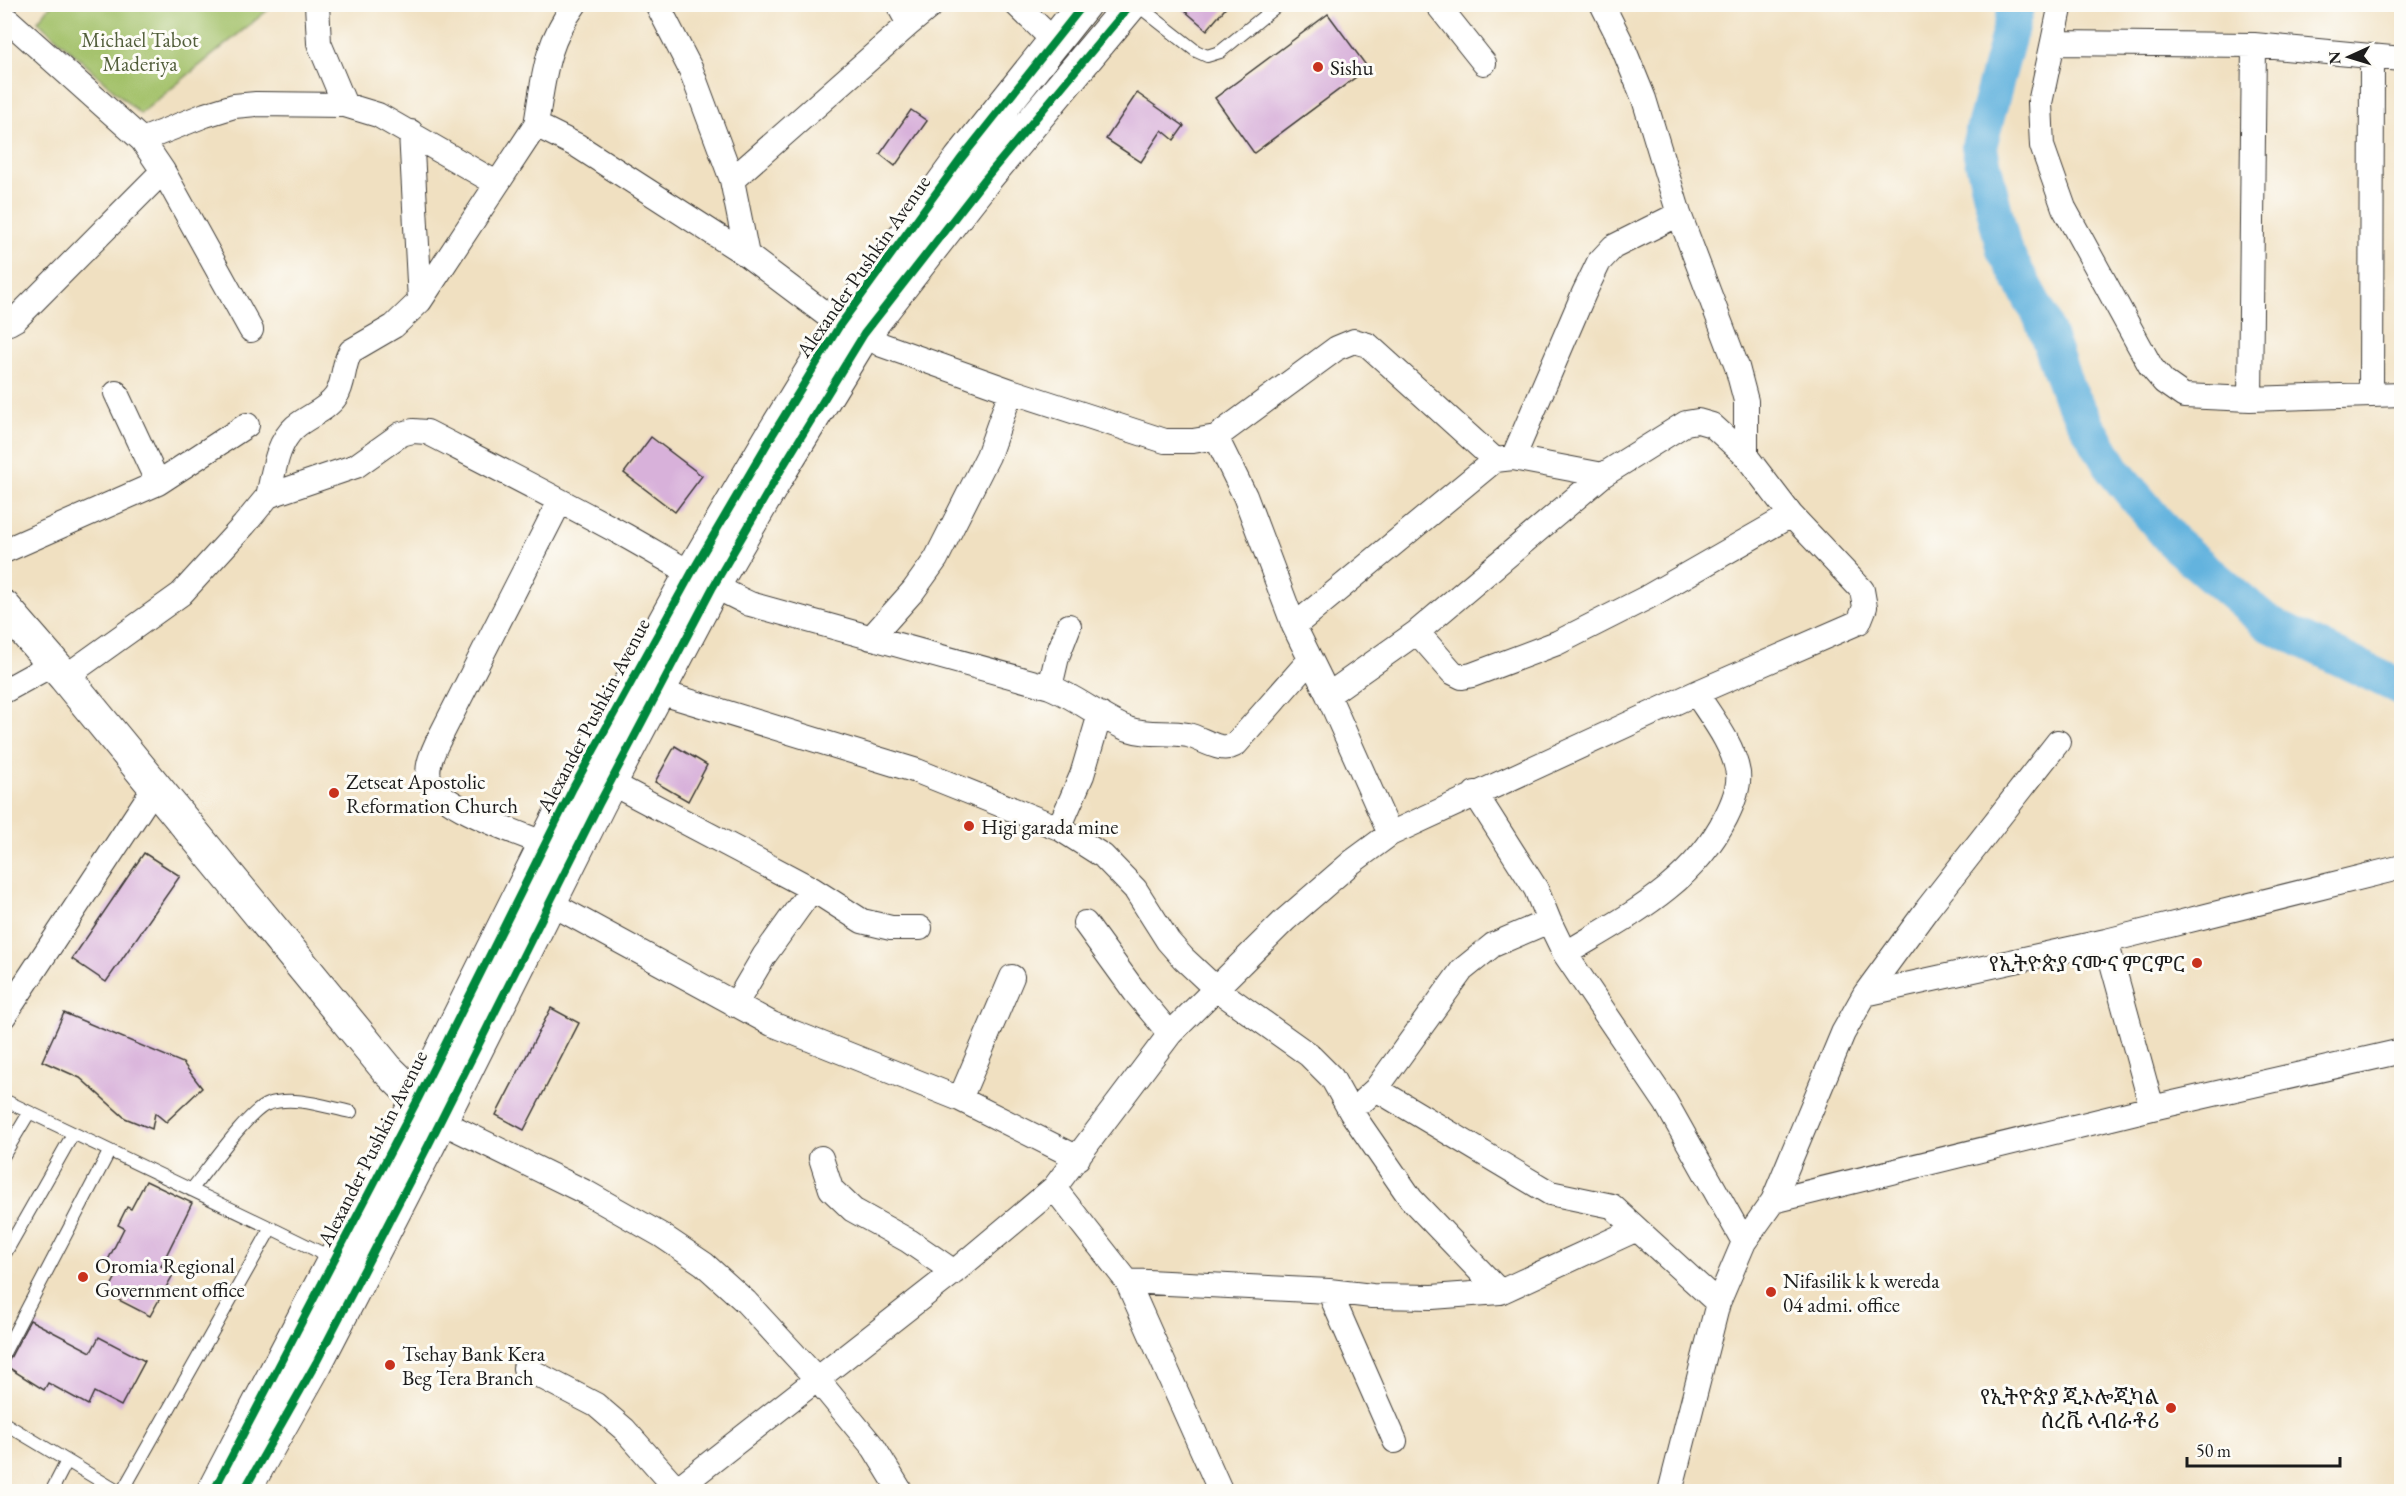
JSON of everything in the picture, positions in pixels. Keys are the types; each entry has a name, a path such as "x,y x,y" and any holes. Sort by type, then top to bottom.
{"main road":[{"name":"Alexander Pushkin Avenue","path":"213,1491 334,1259 429,1110 550,903 594,791 703,580 788,458 852,329 960,160 1084,4"},
{"name":"Alexander Pushkin Avenue","path":"852,329 985,179 1134,4"},
{"name":"Alexander Pushkin Avenue","path":"243,1491 316,1363 545,844 594,791 659,692 703,580"},
{"path":"4,607 387,1069 429,1110"}],"street":[{"path":"317,4 319,43 345,105"},
{"path":"4,691 59,671 181,594 244,525 268,496 284,439 296,427 331,403 338,393 351,351 394,326 420,302 536,125 548,56 562,22 575,4"},
{"path":"657,4 691,70 732,180 747,255"},
{"path":"732,180 904,14 933,4"},
{"path":"1016,4 1055,42"},
{"path":"1437,4 1484,63"},
{"path":"1602,4 1620,40 1644,99 1678,214 1737,367 1746,401 1746,456"},
{"path":"2061,4 2040,103 2042,146 2064,208 2151,367 2164,382 2184,396 2250,399 2402,394"},
{"path":"12,17 142,140 163,171 251,330"},
{"path":"2054,44 2254,45 2402,59"},
{"path":"2250,399 2254,45"},
{"path":"2371,394 2372,56"},
{"path":"142,140 234,106 256,104 345,105 378,115 411,132 496,183"},
{"path":"536,125 579,146 747,255 852,329 882,345 1011,391 1165,441 1193,441 1216,437 1337,348 1354,341 1368,345 1504,459 1603,475"},
{"path":"411,132 420,302"},
{"path":"4,322 9,323 16,319 163,171"},
{"path":"1294,626 1504,459 1599,262 1613,247 1678,214"},
{"path":"871,638 913,591 936,559 988,456 1011,391"},
{"path":"116,393 158,483"},
{"path":"525,1368 596,1405 624,1429 675,1490 954,1272 1054,1188 1170,1034 1285,920 1352,862 1390,834 1475,793 1859,622 1865,607 1862,590 1791,515 1746,456 1712,425 1698,422 1686,423 1603,475 1417,632 1328,695"},
{"path":"4,551 158,483 247,425"},
{"path":"268,496 356,466 401,434 413,431 427,432 750,604 1050,687 1067,693 1128,729 1145,733 1188,735 1224,748 1236,744 1309,661"},
{"path":"1216,437 1245,496 1309,661 1328,695 1390,834"},
{"path":"545,844 476,816 438,793 430,782 429,763 437,742 560,501"},
{"path":"1417,632 1452,672 1462,677 1472,675 1557,643 1646,598 1791,515"},
{"path":"1050,687 1069,626"},
{"path":"659,692 917,771 1059,828 1103,856 1135,889 1168,940 1215,988 1309,1055 1332,1078 1351,1112 1410,1199 1500,1292"},
{"path":"1565,954 1644,906 1685,875 1715,839 1733,804 1739,776 1732,750 1696,693"},
{"path":"1059,828 1082,775 1100,714"},
{"path":"1670,1491 1718,1303 1744,1242 1773,1201 1843,1033 1865,994 2058,742"},
{"path":"4,1016 155,787"},
{"path":"594,791 812,889 862,921 891,928 920,928"},
{"path":"1475,793 1536,889 1565,954 1665,1103 1744,1242"},
{"path":"1865,994 2106,941 2402,867"},
{"path":"735,1005 764,956 812,889"},
{"path":"550,903 772,1024 960,1099 1077,1158"},
{"path":"1351,1112 1376,1089 1462,970 1493,945 1549,921"},
{"path":"1085,923 1135,992 1170,1034"},
{"path":"2106,941 2152,1108"},
{"path":"960,1099 1012,977"},
{"path":"1773,1201 2152,1108 2402,1051"},
{"path":"1376,1089 1550,1193 1612,1206 1718,1303"},
{"path":"429,1110 587,1193 662,1236 704,1264 746,1302 817,1379 874,1448 901,1491"},
{"path":"821,1158 831,1189 853,1210 909,1241 954,1272"},
{"path":"1054,1188 1127,1281 1221,1491"},
{"path":"1127,1281 1372,1296 1432,1297 1500,1292 1637,1229"},
{"path":"1329,1292 1395,1441"}],"lane":[{"path":"1134,4 1196,51 1207,56 1220,52 1279,4"},
{"path":"4,1100 334,1259"},
{"path":"191,1190 252,1115 267,1104 302,1102 351,1112"},
{"path":"4,1155 29,1113"},
{"path":"5,1253 73,1134"},
{"path":"4,1353 110,1152"},
{"path":"4,1423 116,1490 271,1228"},
{"path":"51,1491 67,1461"}],"green space":[{"name":"Michael Tabot Maderiya","path":"51,5 274,5 140,114 38,21"}],"building":[{"path":"1177,4 1229,4 1207,30"},
{"path":"1328,14 1368,68 1254,153 1215,98"},
{"path":"1137,93 1184,126 1174,140 1162,130 1141,162 1106,139"},
{"path":"911,110 927,121 895,166 880,154"},
{"path":"651,437 702,476 675,512 624,473"},
{"path":"675,746 707,765 688,801 655,782"},
{"path":"144,853 180,876 106,982 72,959"},
{"path":"551,1008 579,1023 524,1130 496,1115"},
{"path":"64,1013 183,1063 202,1088 166,1122 155,1113 152,1129 125,1118 80,1078 42,1061"},
{"path":"146,1181 192,1203 161,1266 174,1273 150,1316 107,1294 120,1269 107,1262 124,1228 118,1225 127,1207 131,1209"},
{"path":"30,1320 91,1352 99,1337 145,1361 121,1406 94,1392 88,1405 48,1383 44,1390 6,1366"}],"waterway":[{"path":"2017,4 1979,146 2004,250 2041,317 2069,394 2114,471 2175,544 2269,624 2402,688"}],"cycle path":[{"path":"213,1492 418,1099 573,788 692,572 840,325 960,160 1084,4"},
{"path":"243,1492 316,1363 429,1144 599,804 713,587 782,468 864,334 985,179 1131,4"}],"place":[{"name":"Sishu","path":"1318,67"},
{"name":"Zetseat Apostolic Reformation Church","path":"334,793"},
{"name":"Higi garada mine","path":"969,826"},
{"name":"የኢትዮጵያ ናሙና ምርምር","path":"2197,963"},
{"name":"Oromia Regional Government office","path":"83,1277"},
{"name":"Nifasilik k k wereda 04 admi. office","path":"1771,1292"},
{"name":"Tsehay Bank Kera Beg Tera Branch","path":"390,1365"},
{"name":"የኢትዮጵያ ጂኦሎጂካል ሰረቬ ላብራቶሪ","path":"2171,1408"}]}
